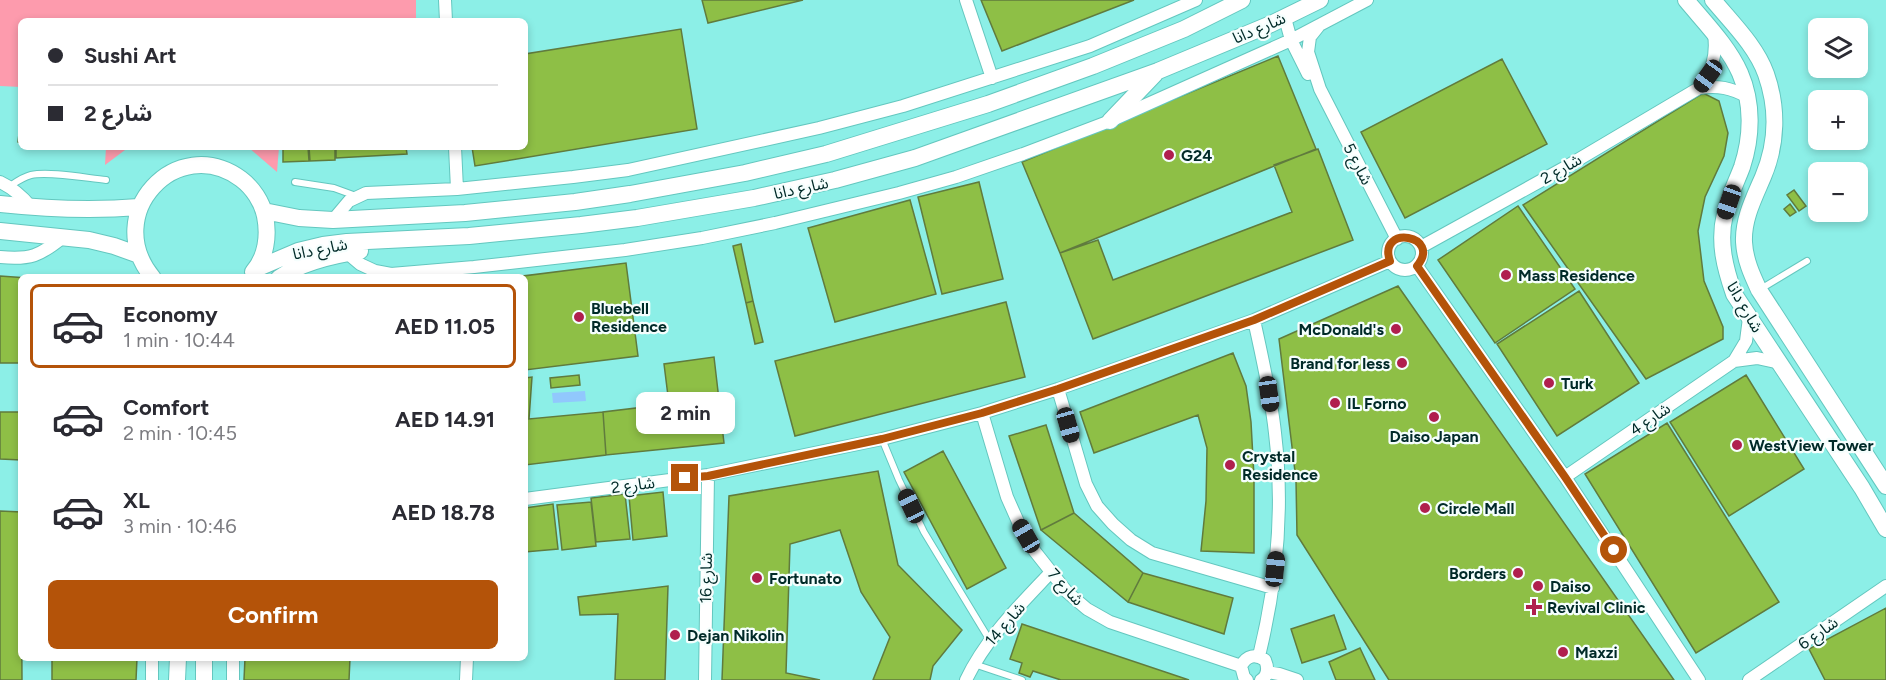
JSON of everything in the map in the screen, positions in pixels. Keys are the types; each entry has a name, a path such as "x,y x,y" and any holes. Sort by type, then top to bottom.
{"street":[{"path":"445,0 446,18"},
{"path":"966,0 992,78"},
{"path":"333,220 350,201 366,194 457,189 628,170 819,128 903,106 1090,46 1196,0"},
{"name":"شارع دانا","path":"264,211 299,218 333,220 465,213 630,194 745,172 826,154 988,104 1093,66 1184,29 1242,0"},
{"path":"1285,18 1286,0"},
{"name":"شارع دانا","path":"253,273 298,251 323,245 559,228 637,218 753,198 835,180 915,158 1158,70 1285,18 1320,0"},
{"path":"346,253 360,264 375,271 391,274 474,272 625,250 775,223 956,177 1023,154 1110,121 1291,40 1367,0"},
{"name":"شارع دانا","path":"1686,0 1728,51 1740,73 1748,97 1748,144 1724,214 1722,242 1725,269 1734,294 1862,488 1886,529"},
{"name":"شارع دانا","path":"1713,0 1754,50 1766,73 1772,98 1775,124 1772,149 1747,218 1744,243 1748,267 1759,290 1886,486"},
{"name":"شارع 5","path":"1285,18 1291,40 1310,77 1320,89"},
{"name":"شارع 5","path":"1320,25 1310,37 1308,52 1320,89 1397,239"},
{"name":"شارع 2","path":"1421,248 1564,168 1699,88 1714,62 1714,33"},
{"path":"1110,121 1158,70"},
{"path":"1699,88 1725,87 1748,97"},
{"path":"454,150 457,189"},
{"path":"150,274 144,267 135,239 135,223 140,207 147,193 165,177 187,167 203,166 219,168 234,174 257,196 264,211 267,241 263,256 253,273"},
{"path":"5,184 23,196 31,207"},
{"path":"0,204 85,210 140,207"},
{"path":"0,231 89,240 139,255"},
{"path":"287,274 306,265 346,253 442,244 469,236"},
{"path":"0,257 23,259 32,257 49,249 63,237"},
{"path":"1408,237 1414,239 1421,248 1422,258 1412,269 1402,270 1390,261 1390,246 1397,239 1408,237"},
{"name":"شارع 2","path":"528,499 708,476 882,439 982,413 1058,389 1254,320 1390,261"},
{"path":"1417,266 1565,477 1699,680"},
{"name":"شارع 4","path":"1565,477 1734,361 1746,341 1749,318"},
{"path":"1254,320 1269,394 1278,471 1279,510 1273,588 1259,657"},
{"path":"1734,361 1757,358 1780,363"},
{"path":"1058,389 1086,484 1098,506 1113,525 1152,553 1273,588"},
{"name":"شارع 7","path":"982,413 1007,497 1029,540 1068,592 1087,609 1110,622 1241,666"},
{"name":"شارع 16","path":"705,680 708,476"},
{"name":"شارع 14","path":"966,680 989,639 1051,572"},
{"name":"شارع 6","path":"1749,680 1886,586"},
{"path":"1247,680 1241,666 1248,657 1253,656 1265,660 1268,666 1264,676 1278,674 1297,680"},
{"path":"152,661 152,680"},
{"path":"177,680 178,661"},
{"path":"204,661 204,680"},
{"path":"233,661 233,680"},
{"path":"466,680 467,661"}],"lane":[{"path":"5,184 29,175 40,174 106,180"},
{"path":"295,182 334,188 357,196"},
{"path":"1759,290 1807,261"},
{"path":"882,439 924,532 989,639"},
{"path":"974,664 1022,680"}],"shaded area":[{"path":"0,0 416,0 416,18 18,18 18,87 0,86"},
{"path":"106,150 125,150 105,165"},
{"path":"251,150 279,150 277,172"}],"water":[{"path":"585,391 586,401 553,403 552,393"}],"building":[{"path":"702,0 803,0 708,23"},
{"path":"981,0 1134,0 1002,51"},
{"path":"681,29 697,129 475,166 472,150 528,150 528,54"},
{"name":"G24","path":"1278,56 1316,149 1060,253 1022,162"},
{"path":"1502,59 1547,144 1405,218 1361,132"},
{"path":"1703,93 1719,101 1728,133 1724,156 1705,197 1698,231 1704,281 1723,327 1723,339 1646,379 1523,205"},
{"path":"1318,149 1353,240 1093,339 1060,253 1098,240 1113,280 1292,212 1274,165"},
{"path":"283,150 308,150 309,161 283,162"},
{"path":"309,150 335,150 335,160 310,161"},
{"path":"336,150 406,150 407,154 336,158"},
{"path":"979,182 1003,279 942,294 918,197"},
{"path":"1794,190 1806,206 1799,211 1787,195"},
{"path":"910,200 936,294 835,322 808,228"},
{"path":"1790,204 1796,212 1790,216 1784,209"},
{"name":"Mass Residence","path":"1518,206 1575,289 1495,343 1438,260"},
{"path":"741,244 753,301 746,303 733,246"},
{"name":"Bluebell Residence","path":"626,263 638,356 528,370 528,275"},
{"path":"0,276 18,277 18,363 0,363"},
{"name":"Circle Mall","path":"1398,286 1674,680 1389,680 1297,535 1296,480 1279,339"},
{"path":"1579,291 1639,383 1557,436 1497,344"},
{"path":"753,301 763,342 755,344 746,303"},
{"path":"1006,302 1025,377 795,436 775,361"},
{"name":"Crystal Residence","path":"1233,353 1246,386 1251,422 1254,553 1201,551 1206,501 1207,448 1198,415 1094,453 1080,412"},
{"path":"714,357 724,443 606,455 603,412 669,404 664,364"},
{"path":"579,375 580,385 551,388 550,378"},
{"name":"WestView Tower","path":"1746,375 1804,469 1729,516 1670,422"},
{"path":"532,377 529,419 603,412 606,455 528,465 528,378"},
{"path":"0,412 18,412 18,460 0,459"},
{"path":"1667,423 1779,602 1696,653 1585,474"},
{"path":"1046,425 1074,513 1041,530 1009,436"},
{"path":"943,451 1006,568 967,589 904,472"},
{"name":"Fortunato","path":"878,471 898,565 962,630 933,666 930,680 873,680 890,637 861,592 840,530 790,544 786,673 820,680 722,680 729,496"},
{"path":"663,492 667,536 633,540 629,496"},
{"path":"625,494 630,539 596,542 591,498"},
{"path":"591,502 596,546 562,550 557,505"},
{"path":"553,504 558,549 528,552 528,508"},
{"path":"0,511 18,512 18,661 22,661 22,680 0,680"},
{"path":"1074,513 1143,573 1128,602 1041,530"},
{"path":"1143,573 1233,598 1224,634 1128,602"},
{"path":"668,586 665,680 615,680 618,614 580,615 578,597"},
{"path":"1886,608 1886,680 1825,680 1809,649"},
{"path":"1334,615 1346,649 1302,663 1291,629"},
{"path":"1022,624 1189,680 1061,680 1033,671 1030,677 1019,673 1022,663 1010,659"},
{"path":"1360,648 1375,680 1336,680 1329,662"},
{"path":"52,661 137,661 136,680 52,680"},
{"path":"245,661 350,661 349,680 244,680"}],"place":[{"name":"G24","path":"1169,155"},
{"name":"Mass Residence","path":"1506,275"},
{"name":"Bluebell Residence","path":"579,317"},
{"name":"McDonald's","path":"1396,329"},
{"name":"Brand for less","path":"1402,363"},
{"name":"Turk","path":"1549,383"},
{"name":"IL Forno","path":"1335,403"},
{"name":"Daiso Japan","path":"1434,417"},
{"name":"WestView Tower","path":"1737,445"},
{"name":"Crystal Residence","path":"1230,465"},
{"name":"Circle Mall","path":"1425,508"},
{"name":"Borders","path":"1518,573"},
{"name":"Fortunato","path":"757,578"},
{"name":"Daiso","path":"1538,586"},
{"name":"Revival Clinic","path":"1534,607"},
{"name":"Dejan Nikolin","path":"675,635"},
{"name":"Maxzi","path":"1563,652"}],"route":[{"path":"685,478 708,476 882,439 982,413 1058,389 1254,320 1390,261 1389,251 1393,242 1408,237 1418,242 1421,248 1422,258 1417,266 1614,550"}]}
